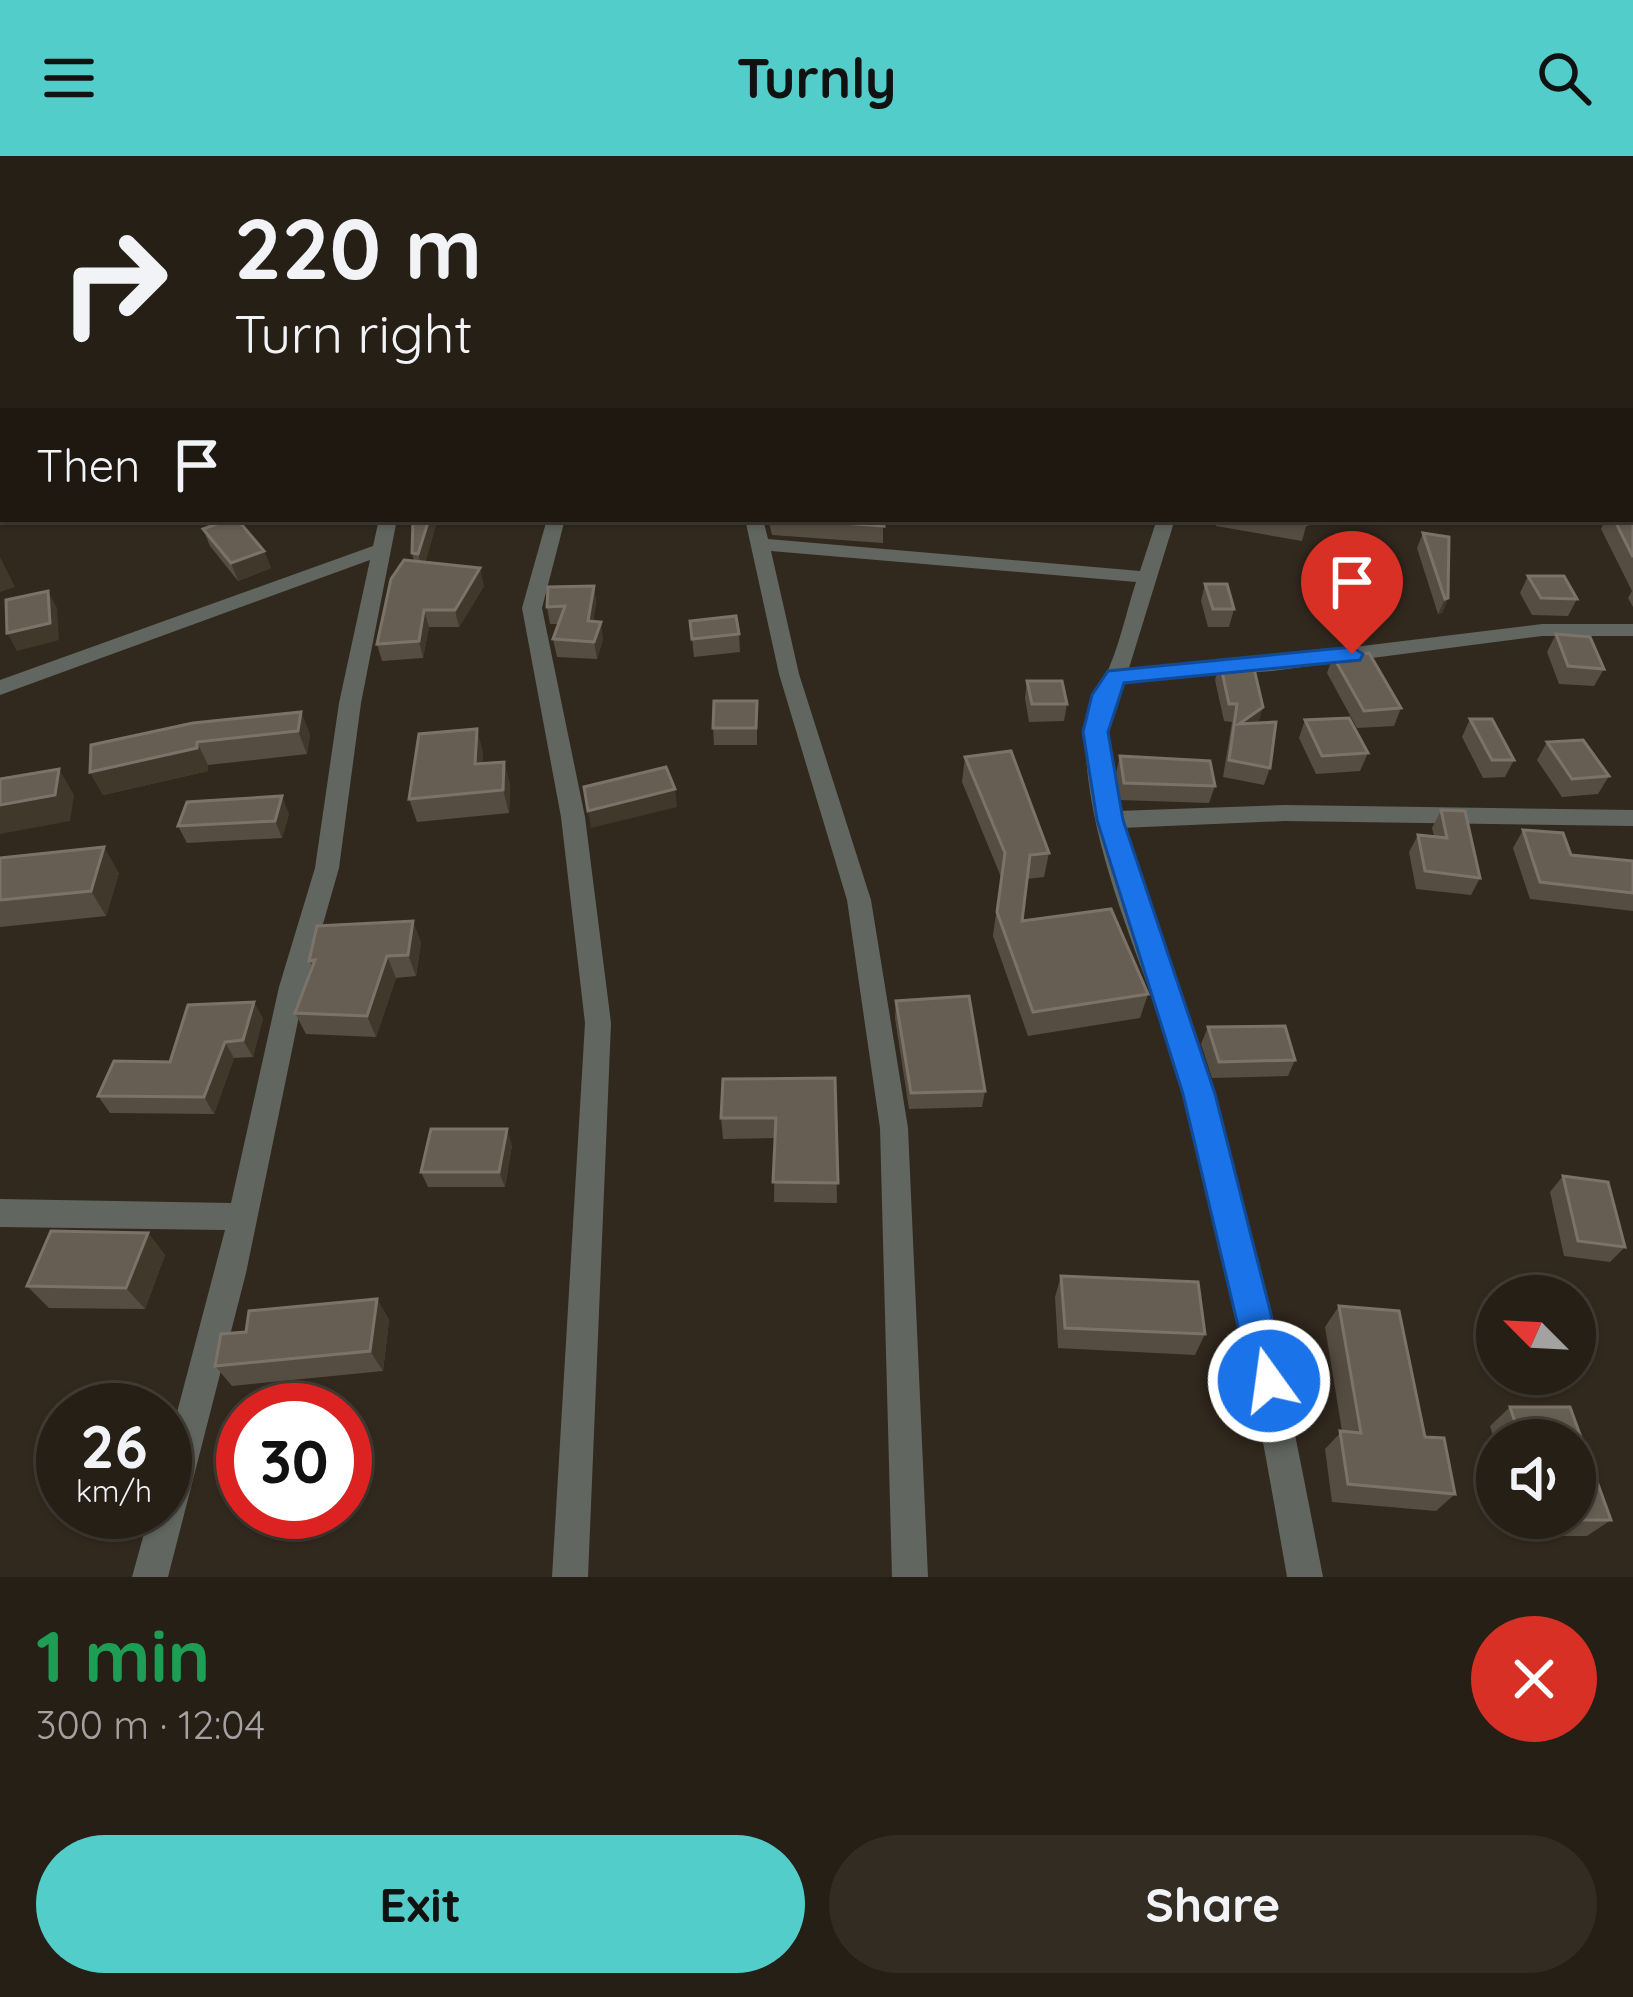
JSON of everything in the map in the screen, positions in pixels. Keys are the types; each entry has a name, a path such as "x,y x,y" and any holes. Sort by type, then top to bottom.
{"street":[{"path":"150,1577 244,1217 292,987 327,868 350,703 387,522"},
{"path":"555,522 532,608 572,817 598,1023 570,1577"},
{"path":"1165,522 1116,676 1104,695 1096,732 1110,820 1199,1094 1269,1381 1305,1577"},
{"path":"910,1577 894,1128 859,900 789,674 757,532 1145,578"},
{"path":"0,688 379,550"},
{"path":"1116,676 1272,664 1542,630 1633,630"},
{"path":"1110,820 1285,812 1633,818"},
{"path":"0,1214 244,1217"}],"building":[{"path":"240,522 264,551 231,563 203,529"},
{"path":"413,522 428,522 418,554 412,553"},
{"path":"829,522 883,522 884,526"},
{"path":"1616,522 1633,522 1633,557"},
{"path":"1423,533 1449,537 1448,598 1445,599"},
{"path":"404,560 480,568 455,610 424,610 419,641 377,644 391,579"},
{"path":"1528,576 1564,576 1577,599 1541,598"},
{"path":"1205,584 1227,584 1234,609 1213,609"},
{"path":"594,586 588,621 601,622 594,642 553,639 565,606 547,607 548,587"},
{"path":"48,591 50,623 7,633 6,600"},
{"path":"736,616 739,634 692,639 690,621"},
{"path":"1556,634 1590,637 1604,669 1568,666"},
{"path":"1369,653 1401,708 1364,711 1333,656"},
{"path":"1252,660 1263,707 1239,724 1276,722 1270,768 1229,760 1237,704 1229,704 1220,662"},
{"path":"1027,681 1062,681 1067,704 1032,704"},
{"path":"714,701 757,701 756,728 713,728"},
{"path":"301,712 298,731 197,742 197,748 90,772 91,745 193,723"},
{"path":"1349,718 1368,753 1322,756 1305,720"},
{"path":"1470,719 1492,719 1514,760 1492,760"},
{"path":"477,729 475,764 504,762 503,790 409,799 419,734"},
{"path":"1583,740 1609,776 1572,779 1547,742"},
{"path":"1011,751 1049,853 1030,855 1022,921 1111,909 1148,994 1033,1012 997,912 1005,853 965,757"},
{"path":"1120,756 1210,761 1215,786 1124,783"},
{"path":"666,767 675,789 588,811 584,787"},
{"path":"59,769 55,795 0,805 0,779"},
{"path":"282,796 275,821 178,826 187,802"},
{"path":"1441,810 1465,811 1480,878 1425,871 1418,835 1447,838"},
{"path":"1523,830 1563,833 1571,855 1633,861 1633,893 1540,882"},
{"path":"104,847 91,891 0,900 0,858"},
{"path":"413,921 408,955 387,956 367,1016 295,1013 315,960 309,961 317,926"},
{"path":"969,996 985,1091 911,1093 896,1001"},
{"path":"254,1002 243,1040 225,1042 204,1097 98,1096 114,1061 170,1062 188,1005"},
{"path":"1285,1026 1295,1060 1219,1062 1208,1027"},
{"path":"835,1078 838,1183 773,1182 776,1118 721,1118 723,1079"},
{"path":"431,1129 507,1129 499,1172 421,1172"},
{"path":"1563,1176 1608,1182 1625,1247 1578,1241"},
{"path":"51,1231 148,1233 126,1288 27,1286"},
{"path":"1061,1276 1198,1282 1205,1334 1065,1328"},
{"path":"377,1299 370,1351 215,1366 221,1334 246,1332 249,1311"},
{"path":"1339,1306 1399,1311 1425,1437 1444,1438 1455,1494 1348,1484 1340,1431 1361,1433"},
{"path":"1510,1407 1570,1407 1574,1419 1514,1419"},
{"path":"1596,1479 1611,1520 1596,1520"}],"route":[{"path":"1269,1381 1199,1094 1110,820 1096,732 1104,695 1116,676 1352,654"}]}
